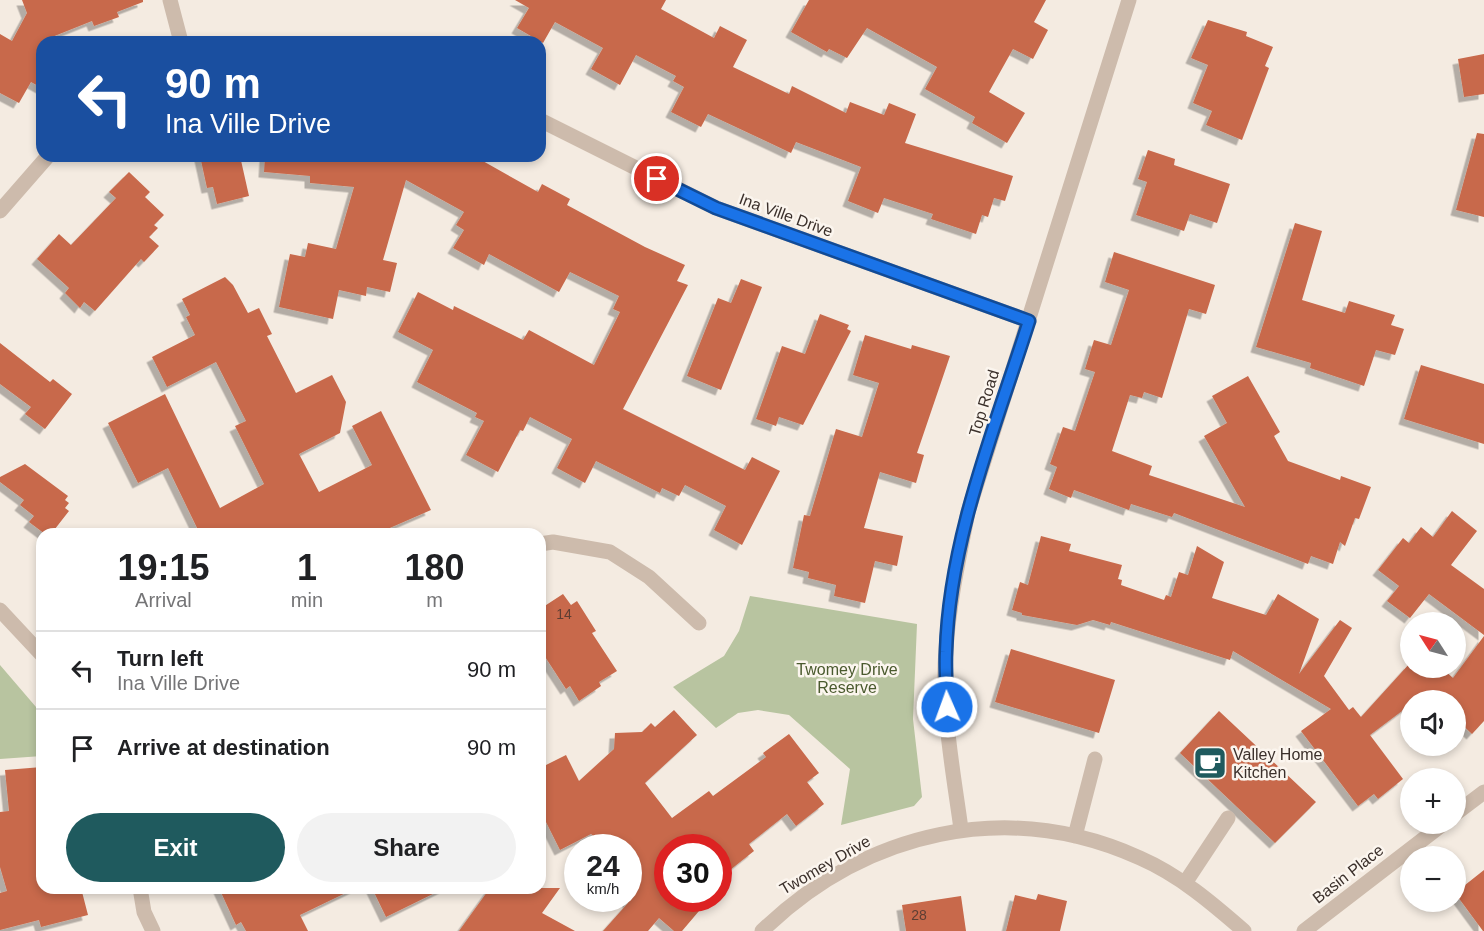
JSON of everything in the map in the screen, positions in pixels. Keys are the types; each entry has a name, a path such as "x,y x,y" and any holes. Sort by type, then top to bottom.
{"street":[{"path":"170,0 179,36"},
{"name":"Top Road","path":"961,829 948,725 946,651 953,587 968,512 1130,0"},
{"name":"Ina Ville Drive","path":"546,123 716,208 1029,321"},
{"path":"0,212 43,162"},
{"path":"546,543 553,542 610,552 649,577 699,623"},
{"path":"0,610 36,649"},
{"path":"1075,836 1095,759"},
{"path":"1466,806 1484,792"},
{"path":"1185,883 1228,819"},
{"name":"Twomey Drive","path":"762,931 787,907 871,856 961,829 1000,827 1075,836 1107,844 1142,859 1185,883 1244,931"},
{"name":"Basin Place","path":"1304,931 1430,834"},
{"path":"141,894 144,912 153,931"}],"green space":[{"name":"Twomey Drive Reserve","path":"750,596 917,624 913,719 922,797 914,806 841,825 850,769 789,715 758,710 738,713 716,728 673,687 724,656 739,631"},
{"path":"0,665 36,707 36,756 0,759"}],"building":[{"path":"22,0 143,0 143,2 117,12 119,17 94,26 92,21 54,36 36,36 36,85 31,82 19,103 0,93 0,34 12,41 27,13"},
{"path":"515,0 666,0 661,9 714,38 720,26 747,40 733,67 789,94 792,86 846,113 850,102 884,115 889,103 916,114 905,143 1013,176 1005,201 994,198 988,217 982,215 976,234 931,219 933,214 884,198 878,213 848,201 861,167 796,142 791,153 708,114 701,127 671,112 684,87 673,81 676,76 636,55 620,85 591,69 603,48 555,22 546,38 531,36 517,28 529,8"},
{"path":"809,0 1046,0 1034,22 1048,30 1033,59 1013,49 989,92 1025,113 1007,143 972,123 975,117 925,89 937,67 867,28 847,58 829,49 827,52 791,32"},
{"path":"1208,20 1247,32 1246,36 1273,47 1265,66 1269,68 1242,140 1206,125 1212,111 1193,103 1208,65 1191,58"},
{"path":"1484,54 1484,94 1464,97 1458,59"},
{"path":"1477,133 1484,134 1484,217 1456,210"},
{"path":"1148,150 1175,159 1174,165 1230,184 1217,223 1190,214 1184,231 1136,215 1147,182 1138,179"},
{"path":"201,162 241,162 249,196 217,204 213,187 207,188"},
{"path":"265,162 485,162 538,192 542,184 570,199 567,205 645,247 685,265 677,281 688,285 623,409 745,470 752,457 780,471 742,545 714,530 726,506 685,485 679,496 662,488 660,493 596,461 585,483 557,468 572,439 530,417 523,431 520,430 498,472 466,455 484,421 475,417 477,413 417,382 433,350 398,332 418,292 453,310 454,306 523,340 529,330 594,365 620,312 613,309 619,296 570,272 559,292 489,254 484,265 453,248 464,230 456,225 464,212 406,180 383,260 397,263 390,292 367,287 366,296 339,290 333,319 279,307 290,254 305,257 308,243 336,249 354,187 310,183 310,176 264,172"},
{"path":"129,172 150,192 145,197 164,215 154,225 158,228 149,237 159,246 144,262 141,259 95,311 84,302 80,308 65,293 69,288 37,259 59,234 71,245 116,198 109,192"},
{"path":"1295,223 1322,231 1302,300 1345,313 1349,301 1395,315 1391,325 1404,329 1395,355 1376,350 1364,386 1310,368 1311,363 1256,347"},
{"path":"1114,252 1215,285 1206,314 1189,309 1162,398 1144,392 1142,398 1130,395 1112,451 1152,466 1149,475 1245,507 1204,436 1227,423 1212,396 1248,376 1280,432 1274,436 1288,461 1340,480 1341,476 1371,487 1359,519 1355,518 1345,546 1340,542 1333,564 1311,556 1308,564 1174,513 1172,517 1131,504 1129,510 1074,490 1071,498 1049,489 1057,467 1050,464 1063,427 1075,431 1095,372 1085,369 1094,340 1111,345 1129,290 1105,282"},
{"path":"225,277 233,285 248,313 259,308 272,334 267,336 296,393 332,375 346,402 340,433 299,454 319,492 372,465 352,426 381,411 431,510 390,528 197,528 168,468 138,483 108,423 165,394 220,508 264,484 235,426 246,421 216,362 167,387 152,357 195,335 186,317 190,315 182,299"},
{"path":"741,279 762,287 721,390 687,376 718,298 731,303"},
{"path":"820,314 849,325 847,329 851,331 803,425 779,417 776,426 756,419 782,346 805,354"},
{"path":"865,335 911,349 912,345 950,356 917,453 924,455 916,483 880,472 864,528 903,536 897,566 875,561 865,603 834,596 836,585 808,578 809,572 793,568 804,515 810,516 836,429 862,437 879,383 853,375"},
{"path":"0,343 50,382 53,379 72,394 45,429 25,414 31,407 0,384"},
{"path":"1421,365 1484,384 1484,444 1404,419"},
{"path":"25,464 68,496 65,500 69,503 65,508 69,511 56,528 37,528 29,522 34,516 20,505 24,500 0,482 0,477"},
{"path":"1452,511 1477,531 1451,565 1484,589 1484,635 1466,622 1466,612 1453,612 1429,594 1415,612 1402,612 1387,601 1399,586 1378,570 1403,538 1409,543 1421,527 1433,537"},
{"path":"1041,536 1071,544 1069,551 1122,565 1118,579 1122,580 1121,585 1164,600 1166,595 1171,597 1179,572 1188,575 1197,546 1224,562 1212,598 1266,615 1278,594 1319,619 1299,674 1340,620 1352,628 1324,676 1349,710 1353,707 1361,717 1400,674 1400,678 1466,678 1466,660 1484,636 1484,721 1472,734 1466,728 1466,690 1400,690 1400,712 1370,735 1400,775 1400,781 1378,799 1374,794 1358,806 1301,731 1331,709 1233,651 1230,660 1111,622 1110,625 1093,620 1077,625 1022,615 1012,610 1020,582 1028,585"},
{"path":"563,594 571,605 577,601 596,631 592,633 617,671 599,682 601,686 579,701 570,686 566,689 546,658 546,605"},
{"path":"1011,649 1115,680 1099,733 995,702"},
{"path":"674,710 697,735 645,783 672,818 709,791 713,796 766,757 763,753 789,734 819,773 807,782 824,804 796,826 787,814 749,844 754,851 732,868 732,834 654,834 654,912 698,912 682,931 674,931 659,918 648,931 603,931 620,912 642,912 642,834 564,834 564,848 560,850 546,822 546,765 566,755 579,781 614,749 615,733 642,732 651,723 655,727"},
{"path":"1219,711 1316,802 1275,843 1180,753"},
{"path":"36,767 36,894 83,894 88,915 41,927 39,920 0,930 0,893 7,891 0,867 0,812 9,811 5,770"},
{"path":"1484,870 1484,931 1466,908 1466,884"},
{"path":"546,888 560,888 542,913 575,931 459,931 486,894 546,894"},
{"path":"222,894 344,894 300,915 308,931 246,931 241,922 236,925"},
{"path":"375,894 433,894 386,917"},
{"path":"1038,894 1067,901 1060,931 1006,931 1015,895 1036,900"},
{"path":"961,896 966,931 906,931 902,905"}],"place":[{"name":"Valley Home Kitchen","path":"1210,763"}],"route":[{"path":"657,179 716,208 1029,321 968,512 953,587 946,651 947,707"}]}
